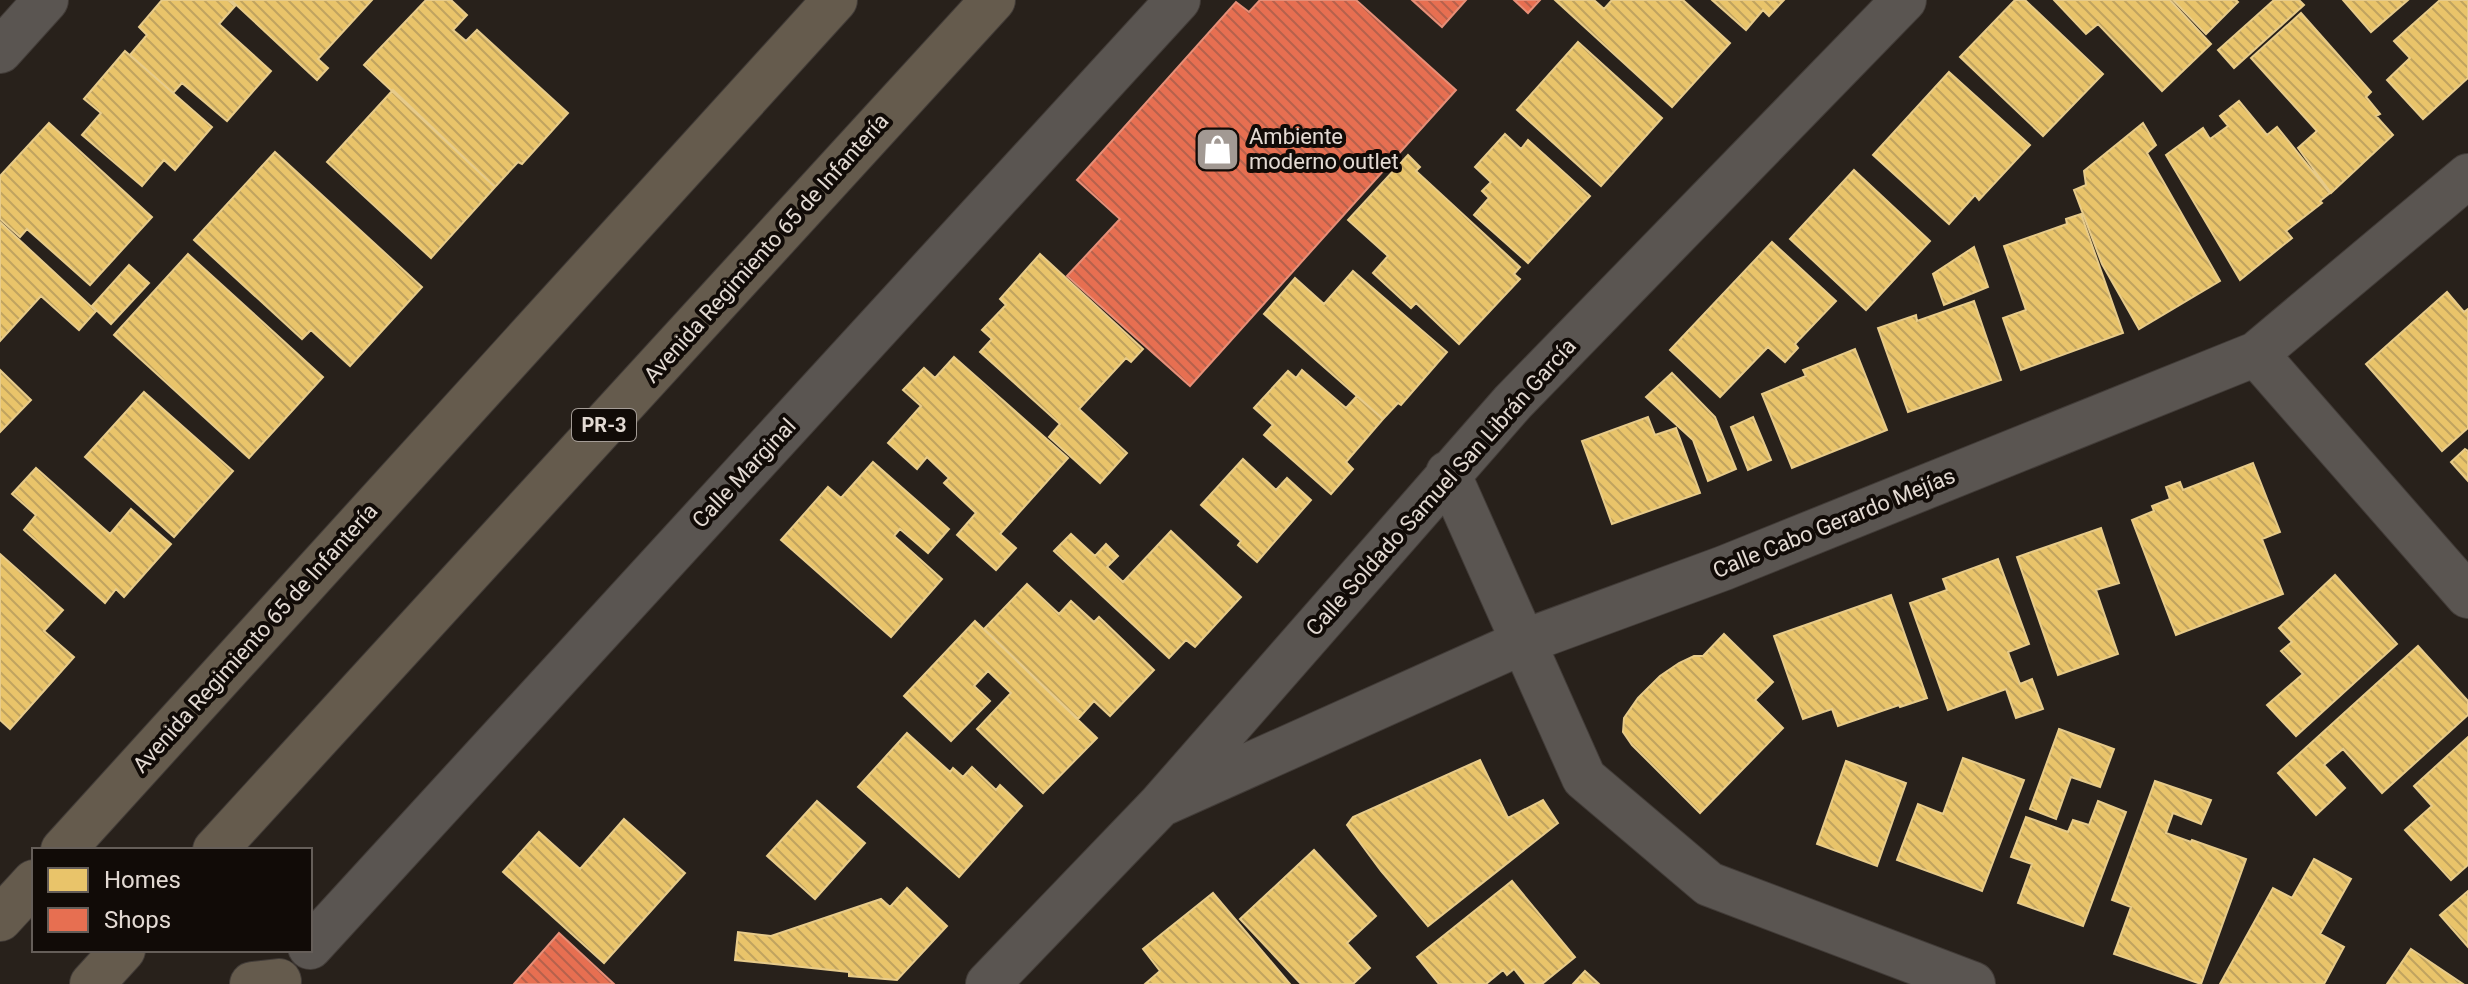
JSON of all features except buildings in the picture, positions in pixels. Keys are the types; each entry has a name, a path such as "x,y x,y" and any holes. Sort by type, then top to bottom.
{"highway":[{"name":"Avenida Regimiento 65 de Infantería","path":"65,848 835,0"},
{"name":"Avenida Regimiento 65 de Infantería","path":"217,848 993,0"},
{"path":"0,919 32,884"},
{"path":"92,984 121,952"}],"street":[{"path":"0,51 46,0"},
{"name":"Calle Marginal","path":"312,940 1178,0"},
{"name":"Calle Soldado Samuel San Librán García","path":"988,984 1160,805 1448,473 1524,391 1904,0"},
{"name":"Calle Cabo Gerardo Mejías","path":"1160,805 1523,642 1739,562 2256,354 2468,176"},
{"path":"2256,354 2468,596"},
{"path":"1448,473 1584,778 1709,884 1973,984"},
{"name":"Calle Marginal","path":"285,969 301,952"}],"place":[{"name":"Ambiente moderno outlet","path":"1218,149"}]}
